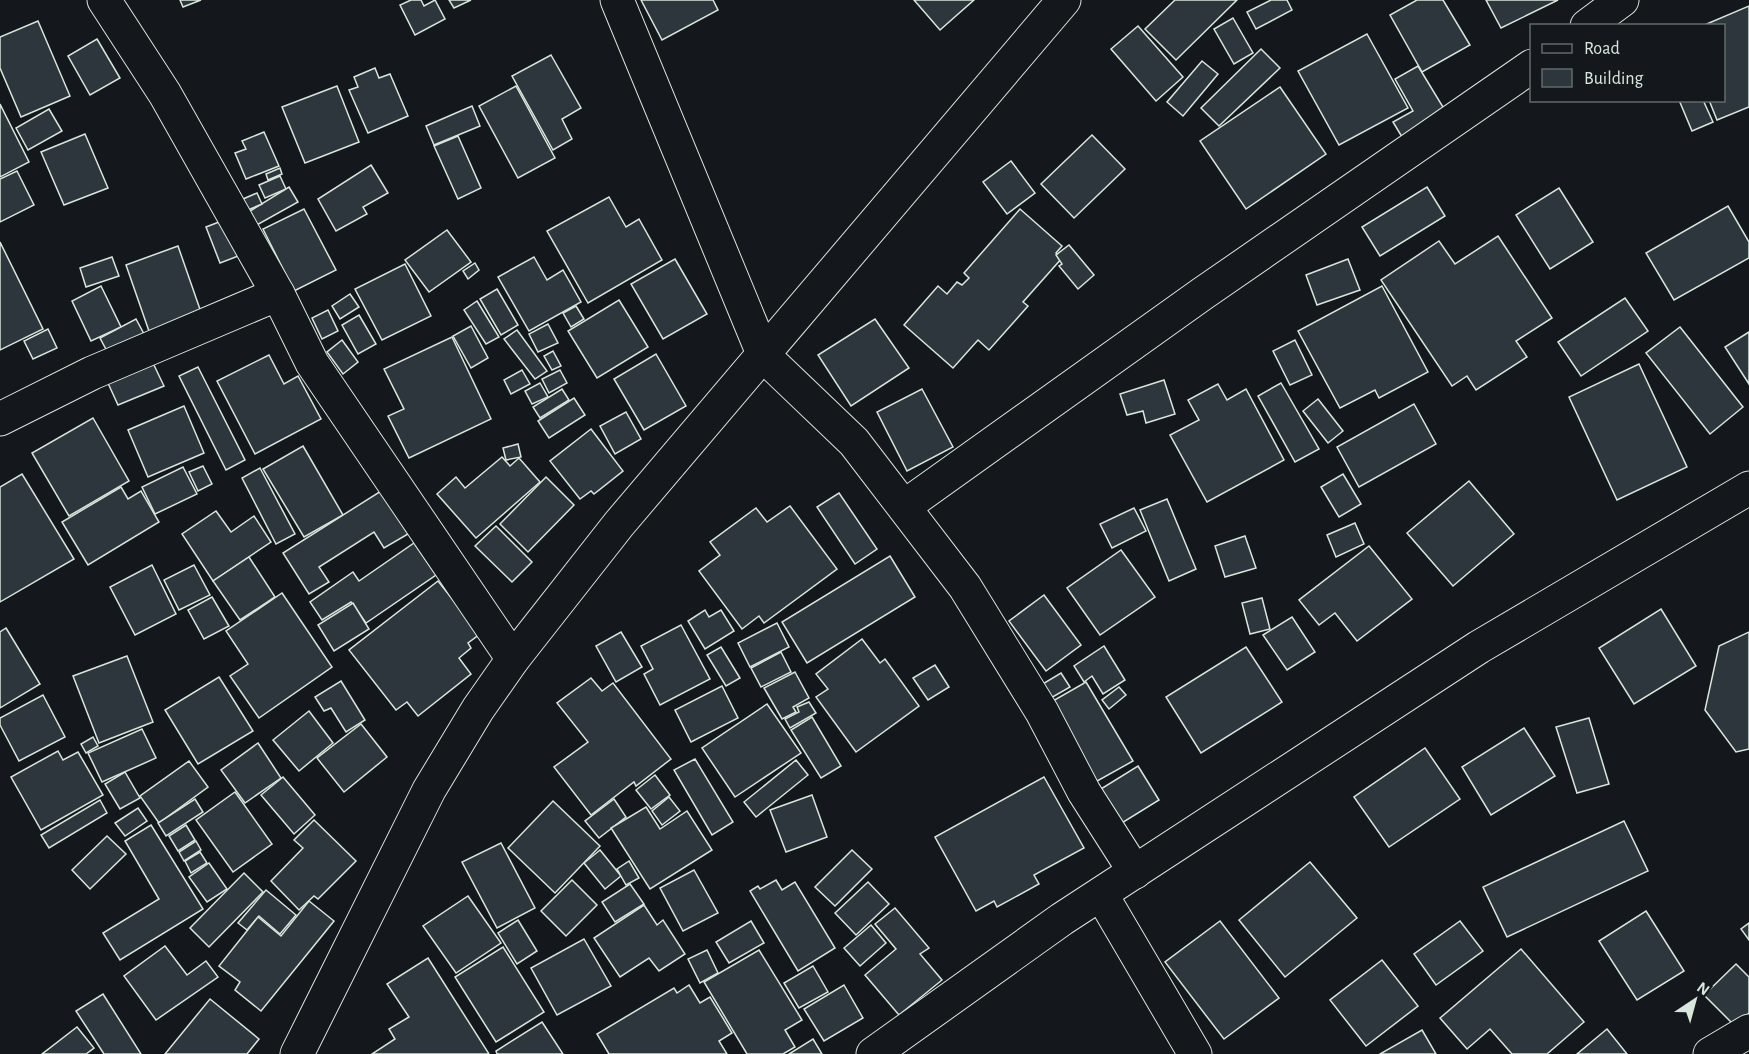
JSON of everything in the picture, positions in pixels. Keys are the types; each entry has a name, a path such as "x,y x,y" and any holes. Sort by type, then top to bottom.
{"street":[{"path":"104,0 165,94 278,294 312,363 334,399 513,660"},
{"path":"617,0 764,356 854,442 965,587 1042,712 1084,792 1135,872"},
{"path":"297,1054 429,790 478,709 513,660 619,524 1064,0"},
{"path":"1590,24 1622,0"},
{"path":"904,506 1202,294 1530,67"},
{"path":"0,419 92,373 278,294"},
{"path":"873,1054 1101,894 1479,647 1749,488"},
{"path":"1101,894 1195,1054"},
{"path":"1710,1054 1749,1031"}],"building":[{"path":"180,0 201,0 183,7"},
{"path":"411,0 421,0 424,6 435,0 445,19 415,35 400,5"},
{"path":"449,0 471,0 454,8"},
{"path":"641,0 713,0 718,10 662,40"},
{"path":"914,0 974,0 940,30"},
{"path":"1175,0 1237,0 1176,60 1145,29"},
{"path":"1271,0 1287,0 1292,10 1256,29 1247,12"},
{"path":"1417,0 1443,0 1470,45 1422,72 1390,15"},
{"path":"1486,0 1558,0 1501,28"},
{"path":"1749,6 1749,107 1717,120 1710,102 1725,102 1725,24 1707,24"},
{"path":"1233,18 1253,53 1234,64 1214,29"},
{"path":"38,21 70,96 21,117 0,68 0,37"},
{"path":"1138,26 1183,77 1156,101 1111,49"},
{"path":"1367,34 1408,108 1339,145 1298,71"},
{"path":"97,39 120,78 90,95 68,56"},
{"path":"1261,49 1280,68 1219,126 1201,108"},
{"path":"551,55 581,108 562,119 572,139 553,150 512,76"},
{"path":"1202,61 1218,74 1183,116 1167,102"},
{"path":"1418,66 1446,112 1402,137 1393,122 1413,111 1395,79"},
{"path":"375,68 379,78 390,74 408,116 368,133 349,90 358,87 354,77"},
{"path":"337,86 359,142 305,163 282,107"},
{"path":"516,86 555,158 518,178 479,106"},
{"path":"1280,87 1326,154 1246,209 1200,141"},
{"path":"1680,102 1704,102 1713,122 1692,131"},
{"path":"0,104 29,162 0,177"},
{"path":"472,106 480,126 434,145 426,126"},
{"path":"49,109 62,131 28,150 16,128"},
{"path":"264,132 279,166 246,179 235,153 246,149 242,141"},
{"path":"85,134 108,188 64,205 41,152"},
{"path":"1092,135 1125,169 1074,218 1041,184"},
{"path":"458,136 481,188 458,199 434,146"},
{"path":"1011,161 1035,193 1007,214 983,182"},
{"path":"371,165 388,193 363,207 367,214 336,231 318,199"},
{"path":"280,168 282,174 268,180 266,174"},
{"path":"17,171 34,205 0,222 0,179"},
{"path":"280,176 286,189 265,198 259,185"},
{"path":"289,187 298,202 255,226 247,213"},
{"path":"1427,187 1445,216 1380,256 1362,227"},
{"path":"1559,188 1593,242 1550,269 1516,215"},
{"path":"257,193 262,204 248,210 243,199"},
{"path":"609,197 626,227 639,219 662,260 588,303 547,231"},
{"path":"1728,206 1749,242 1749,258 1674,300 1646,253"},
{"path":"304,209 336,270 294,291 263,229"},
{"path":"1020,209 1062,246 1056,253 1062,258 1023,302 1028,306 989,350 978,340 953,368 904,325 938,286 947,294 957,282 962,285 969,278 964,273"},
{"path":"232,217 246,253 220,263 206,227"},
{"path":"447,230 471,262 429,292 405,260"},
{"path":"1498,236 1552,318 1516,341 1527,357 1476,390 1467,376 1452,386 1381,280 1439,241 1455,264"},
{"path":"0,242 43,329 0,350"},
{"path":"1069,245 1094,275 1078,289 1059,266 1062,264 1056,255"},
{"path":"178,246 202,315 150,334 126,265"},
{"path":"112,257 119,276 86,287 80,268"},
{"path":"534,257 547,280 563,270 581,302 529,331 498,277"},
{"path":"675,259 707,314 663,339 631,284"},
{"path":"1348,259 1360,290 1317,305 1306,275"},
{"path":"475,263 479,270 468,279 463,271"},
{"path":"405,264 431,316 382,340 355,289"},
{"path":"101,286 121,327 91,341 72,301"},
{"path":"1382,286 1428,372 1379,398 1375,390 1340,408 1298,331"},
{"path":"497,289 518,325 501,335 480,299"},
{"path":"350,294 359,307 340,319 332,306"},
{"path":"1625,298 1648,331 1581,376 1558,342"},
{"path":"619,300 648,347 597,378 568,331"},
{"path":"477,301 499,337 486,344 464,310"},
{"path":"576,306 584,319 571,327 563,313"},
{"path":"328,310 338,331 322,339 312,318"},
{"path":"359,315 376,344 358,354 342,325"},
{"path":"136,319 144,334 108,353 100,338"},
{"path":"875,319 909,368 851,406 818,355"},
{"path":"548,324 558,343 538,352 529,334"},
{"path":"471,326 488,358 471,368 453,336"},
{"path":"1680,327 1743,407 1710,434 1646,353"},
{"path":"48,329 57,348 33,359 24,341"},
{"path":"517,330 547,371 535,379 504,339"},
{"path":"1749,332 1749,384 1725,347"},
{"path":"452,337 491,419 409,458 388,416 404,409 384,369"},
{"path":"342,340 358,362 343,374 327,352"},
{"path":"1295,340 1312,375 1290,385 1273,351"},
{"path":"553,351 561,366 552,370 544,356"},
{"path":"656,354 686,406 644,430 614,379"},
{"path":"269,355 284,384 298,376 321,419 255,454 217,381"},
{"path":"152,361 164,386 118,405 107,381"},
{"path":"1639,364 1687,467 1617,500 1569,397"},
{"path":"198,367 245,460 226,470 179,376"},
{"path":"522,370 530,384 511,394 504,380"},
{"path":"560,370 567,383 549,393 542,379"},
{"path":"1164,380 1175,414 1146,423 1143,411 1127,415 1120,394"},
{"path":"540,383 548,397 532,404 525,391"},
{"path":"1281,383 1319,449 1295,462 1258,396"},
{"path":"1218,384 1227,400 1246,389 1284,460 1207,502 1170,435 1199,420 1188,400"},
{"path":"562,389 569,400 540,418 533,407"},
{"path":"922,389 953,447 907,471 877,412"},
{"path":"574,398 585,415 549,438 538,421"},
{"path":"1318,399 1343,431 1328,443 1303,411"},
{"path":"1414,404 1436,444 1359,487 1337,447"},
{"path":"184,406 204,453 148,477 128,430"},
{"path":"626,412 641,439 615,454 600,426"},
{"path":"93,418 129,481 69,516 32,453"},
{"path":"591,429 623,471 594,494 591,491 580,499 550,461"},
{"path":"518,444 521,457 506,460 503,448"},
{"path":"303,446 343,515 304,537 263,469"},
{"path":"502,457 510,466 519,458 540,482 476,538 437,494 456,477 465,488"},
{"path":"203,466 212,484 198,491 189,472"},
{"path":"183,467 197,494 155,514 142,487"},
{"path":"260,468 295,534 276,544 242,478"},
{"path":"22,474 74,559 0,602 0,487"},
{"path":"1343,474 1361,504 1339,517 1321,487"},
{"path":"546,477 574,505 528,552 500,524"},
{"path":"1469,481 1514,534 1453,586 1407,533"},
{"path":"121,487 128,499 141,491 159,522 88,565 62,522"},
{"path":"381,491 408,534 384,548 374,532 319,567 329,582 309,594 283,553"},
{"path":"839,493 877,549 855,564 817,507"},
{"path":"1167,499 1196,569 1169,581 1140,510"},
{"path":"790,506 837,569 764,623 759,616 742,629 699,571 720,555 710,542 756,508 767,522"},
{"path":"1134,508 1146,531 1112,548 1100,524"},
{"path":"216,511 231,532 254,516 271,542 213,581 182,534"},
{"path":"1355,523 1364,544 1336,557 1327,535"},
{"path":"496,526 532,562 512,582 475,546"},
{"path":"1245,536 1256,568 1225,577 1215,546"},
{"path":"414,543 436,575 366,623 351,602 322,620 310,602 353,572 359,581"},
{"path":"1369,546 1412,599 1357,641 1335,613 1319,625 1299,600"},
{"path":"1121,550 1155,597 1100,635 1067,588"},
{"path":"890,556 915,597 807,663 782,622"},
{"path":"249,557 275,597 240,620 213,581"},
{"path":"152,565 176,614 135,635 110,587"},
{"path":"194,565 210,595 179,610 164,580"},
{"path":"438,581 480,634 468,643 471,648 459,658 471,674 418,716 407,702 396,710 349,650"},
{"path":"282,593 332,667 259,718 230,676 248,664 226,631"},
{"path":"1044,595 1081,645 1046,671 1009,621"},
{"path":"212,597 229,626 204,639 188,610"},
{"path":"1262,598 1270,629 1250,634 1242,603"},
{"path":"353,603 369,629 334,651 318,625"},
{"path":"1661,609 1696,666 1634,704 1599,648"},
{"path":"705,610 709,617 721,610 734,631 705,649 688,621"},
{"path":"1292,617 1315,652 1287,670 1263,635"},
{"path":"777,623 789,647 750,667 738,643"},
{"path":"681,625 710,679 660,705 644,674 653,669 641,646"},
{"path":"6,628 40,684 0,708 0,632"},
{"path":"621,632 642,667 616,682 596,646"},
{"path":"1749,632 1749,749 1736,752 1705,710 1719,646"},
{"path":"862,639 880,663 885,659 919,706 856,752 816,697 828,689 816,674"},
{"path":"1104,646 1125,680 1103,694 1092,676 1084,682 1074,666"},
{"path":"721,647 740,678 726,686 707,655"},
{"path":"1246,647 1282,702 1201,753 1166,697"},
{"path":"781,652 791,672 761,687 751,668"},
{"path":"127,656 153,722 99,743 73,676"},
{"path":"935,665 949,687 928,700 913,678"},
{"path":"795,672 809,698 793,707 796,712 782,719 764,688"},
{"path":"1061,673 1070,687 1044,702 1036,688"},
{"path":"219,677 253,731 198,764 165,710"},
{"path":"591,678 602,691 613,683 671,759 636,786 634,782 591,815 554,767 588,742 557,703"},
{"path":"341,681 365,720 346,732 331,708 324,711 315,697"},
{"path":"1086,682 1133,761 1090,785 1044,706"},
{"path":"722,686 738,718 691,742 675,710"},
{"path":"1119,687 1126,695 1109,709 1102,700"},
{"path":"43,695 65,737 19,761 0,725 0,718"},
{"path":"809,702 816,713 790,728 785,719 799,712 797,707"},
{"path":"767,704 801,753 735,797 702,748"},
{"path":"309,711 333,743 299,771 273,740"},
{"path":"812,717 841,766 821,778 791,730"},
{"path":"1589,718 1609,784 1577,793 1556,727"},
{"path":"361,724 387,757 344,792 317,758"},
{"path":"1524,728 1555,776 1491,815 1462,767"},
{"path":"142,729 156,758 102,782 88,753"},
{"path":"93,737 98,746 86,753 81,744"},
{"path":"258,743 281,778 245,803 221,770"},
{"path":"1425,748 1460,799 1389,847 1354,797"},
{"path":"58,751 63,760 78,752 103,795 41,830 11,777"},
{"path":"695,759 733,822 712,835 674,770"},
{"path":"796,760 808,775 756,817 744,802"},
{"path":"189,761 208,787 159,823 140,796"},
{"path":"1138,766 1159,800 1117,826 1096,792"},
{"path":"125,772 140,798 120,809 105,784"},
{"path":"655,775 670,795 651,809 636,790"},
{"path":"283,777 315,815 294,834 261,795"},
{"path":"1044,777 1084,848 1034,875 1039,884 997,907 994,901 976,911 935,837"},
{"path":"235,792 272,844 233,872 196,820"},
{"path":"812,795 827,837 786,852 770,810"},
{"path":"669,797 680,811 662,825 652,811"},
{"path":"195,799 203,812 166,836 158,823"},
{"path":"614,799 626,817 599,838 585,821"},
{"path":"100,800 107,813 49,848 41,835"},
{"path":"553,801 600,846 555,893 508,848"},
{"path":"646,807 660,829 687,811 712,850 650,889 611,828"},
{"path":"138,808 147,821 125,836 115,823"},
{"path":"314,820 356,861 318,899 314,896 299,910 271,881 303,848 294,840"},
{"path":"1624,821 1648,871 1507,937 1483,887"},
{"path":"151,825 203,909 120,960 103,933 159,899 125,841"},
{"path":"186,825 195,840 178,851 169,836"},
{"path":"107,836 126,854 90,889 72,870"},
{"path":"196,841 201,850 184,861 179,852"},
{"path":"501,843 535,908 497,928 462,862"},
{"path":"600,850 621,876 605,889 584,863"},
{"path":"852,850 872,869 835,906 815,887"},
{"path":"200,852 207,863 191,873 185,861"},
{"path":"629,861 639,878 626,885 617,869"},
{"path":"1310,862 1357,918 1285,977 1239,920"},
{"path":"209,863 227,889 207,902 189,877"},
{"path":"694,870 718,913 683,931 660,888"},
{"path":"244,873 263,892 209,947 190,928"},
{"path":"572,880 597,905 566,936 541,911"},
{"path":"776,880 782,890 795,882 835,948 798,971 750,891 758,886 760,889"},
{"path":"868,882 889,904 856,935 835,913"},
{"path":"630,884 644,904 615,922 602,902"},
{"path":"266,890 296,915 280,934 259,916 247,930 238,923"},
{"path":"468,896 501,943 456,973 423,926"},
{"path":"309,901 334,921 261,1011 235,990 240,982 219,966 258,917 281,936"},
{"path":"644,905 657,925 663,920 685,954 659,971 649,958 620,977 594,938"},
{"path":"895,908 929,948 920,954 942,980 899,1015 865,975 896,949 875,924"},
{"path":"1646,911 1684,971 1637,1000 1599,941"},
{"path":"518,920 537,951 517,964 498,933"},
{"path":"751,921 764,943 729,963 716,942"},
{"path":"1220,921 1279,998 1224,1039 1165,962"},
{"path":"1460,921 1483,951 1436,985 1414,954"},
{"path":"1749,923 1749,940 1741,929"},
{"path":"871,925 886,943 860,966 844,948"},
{"path":"584,939 611,986 557,1015 531,968"},
{"path":"165,946 187,975 206,961 218,977 156,1020 124,976"},
{"path":"503,947 544,1012 496,1042 455,977"},
{"path":"1521,949 1584,1022 1547,1054 1512,1054 1490,1029 1467,1049 1440,1018"},
{"path":"707,950 718,973 700,983 688,959"},
{"path":"759,950 802,1020 785,1030 795,1047 783,1054 747,1054 704,982"},
{"path":"428,958 489,1054 372,1054 395,1039 389,1029 409,1017 387,984"},
{"path":"1382,960 1418,1006 1366,1046 1330,1000"},
{"path":"1736,964 1749,977 1749,1013 1735,1026 1704,995"},
{"path":"813,966 828,992 799,1008 784,983"},
{"path":"689,985 700,1003 710,997 732,1033 719,1041 727,1054 609,1054 597,1034 674,988 677,993"},
{"path":"844,985 863,1018 824,1041 804,1009"},
{"path":"103,994 141,1054 104,1054 76,1011"},
{"path":"210,999 259,1039 247,1054 165,1054"},
{"path":"542,1022 563,1054 497,1054 496,1051"},
{"path":"77,1027 94,1048 86,1054 42,1054"},
{"path":"1607,1029 1627,1054 1577,1054"},
{"path":"1422,1030 1436,1054 1380,1054"},
{"path":"813,1039 822,1054 789,1054"}]}
